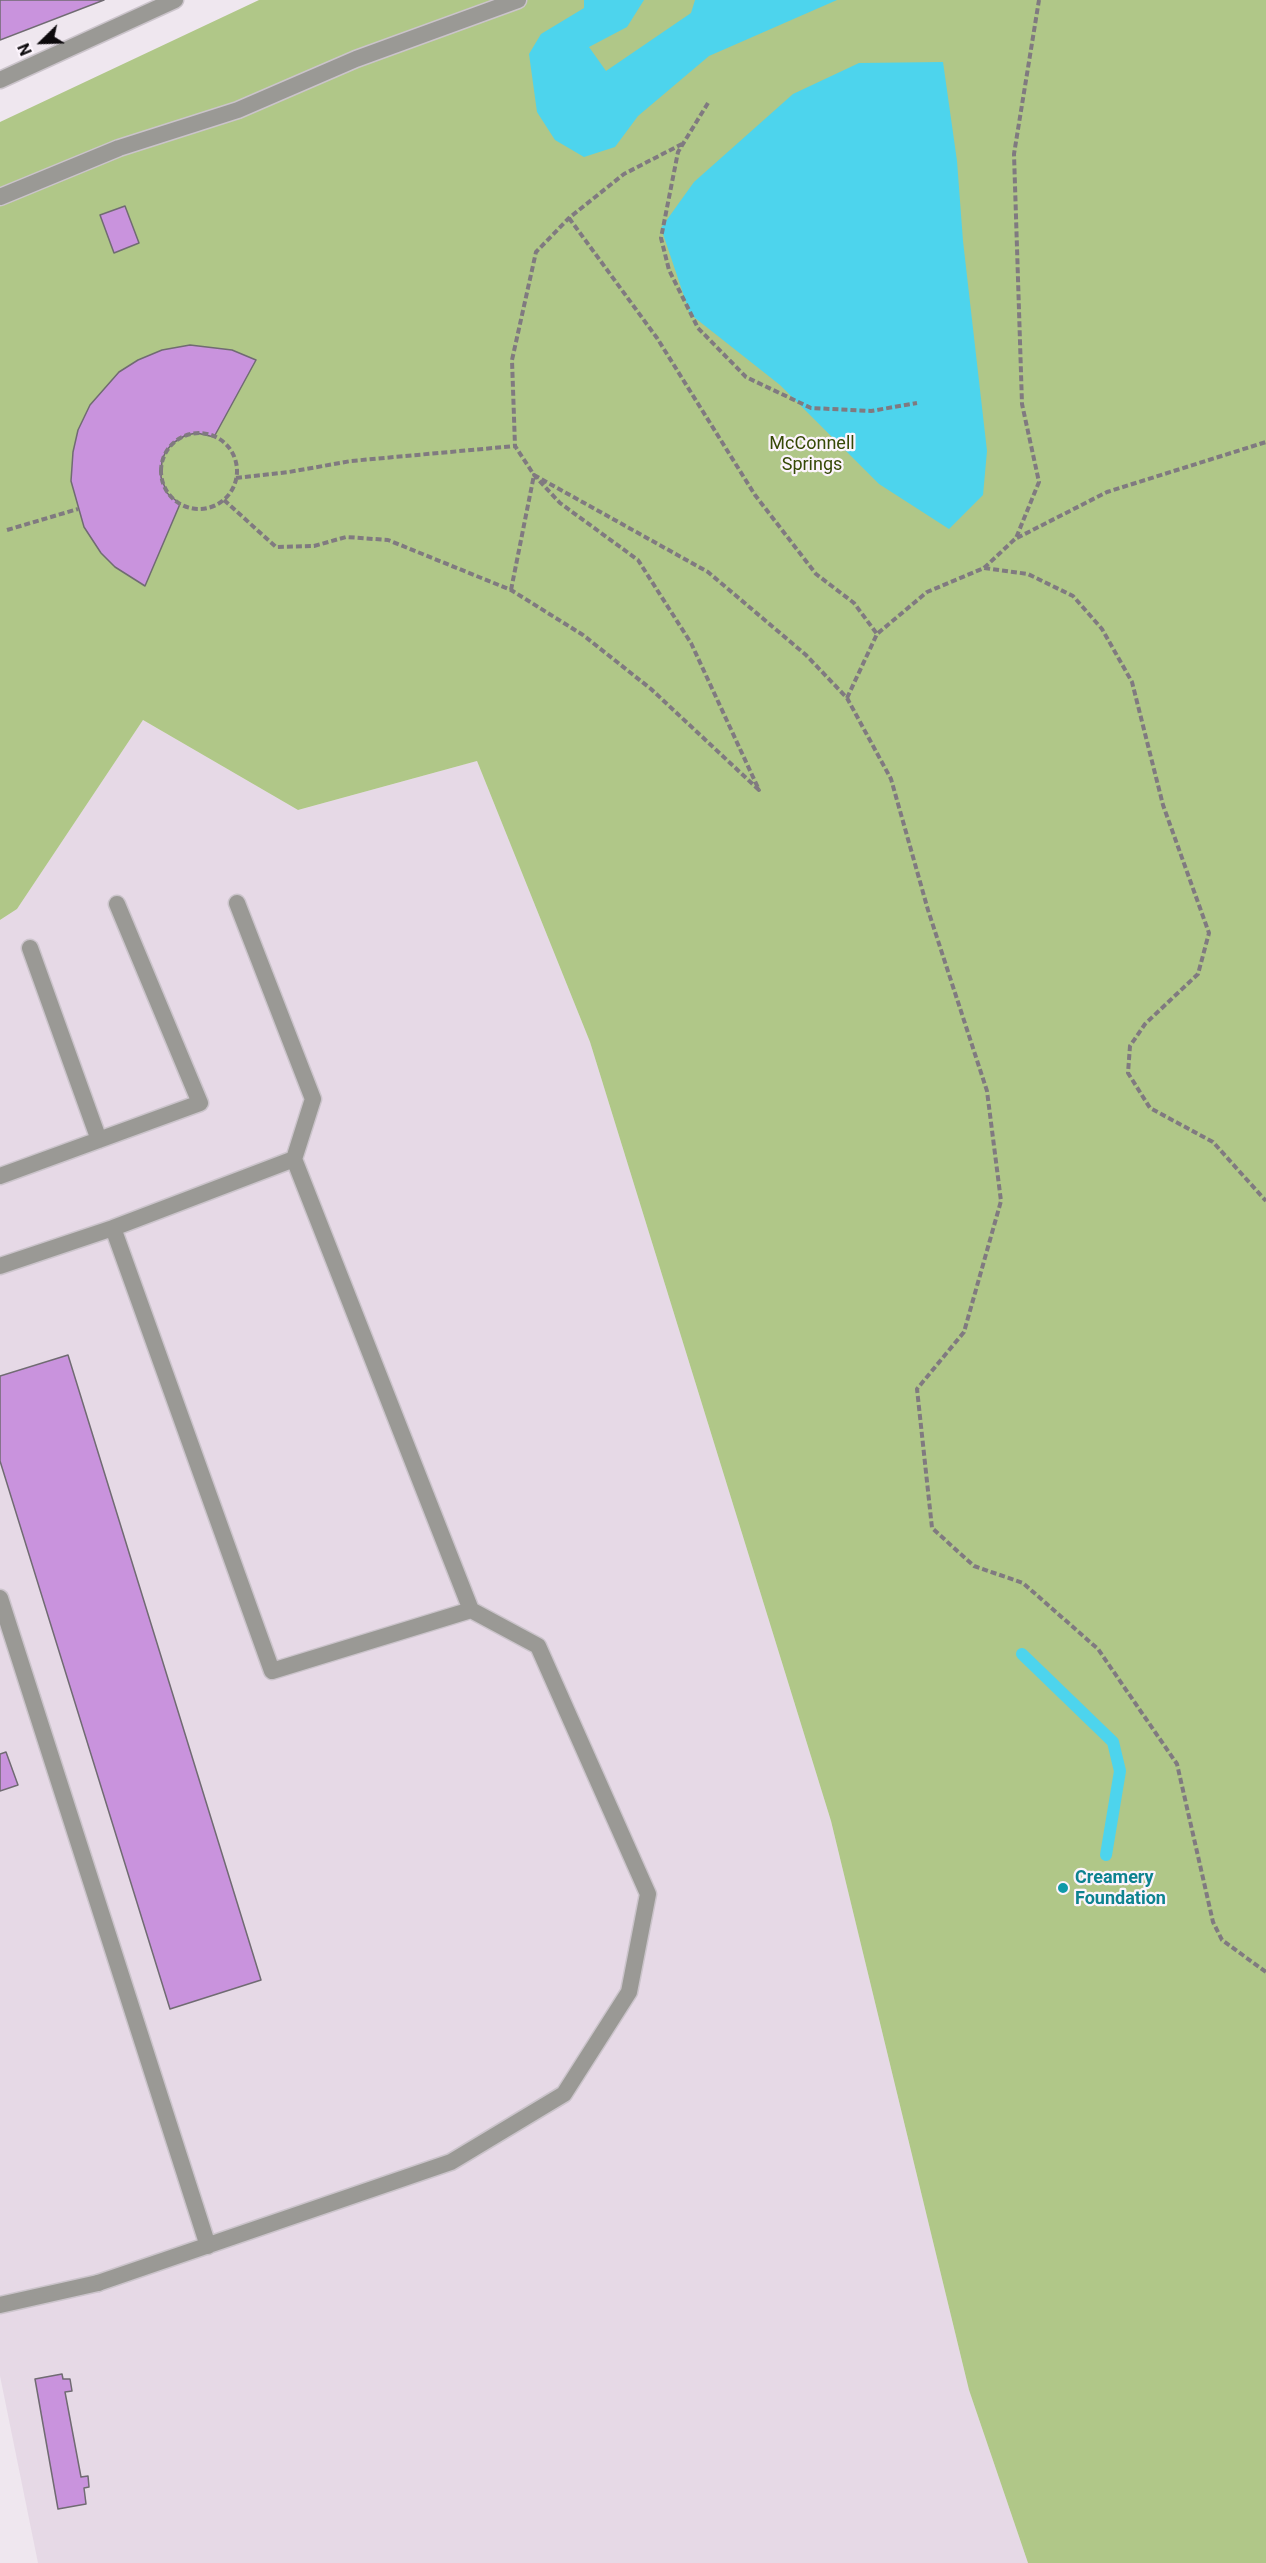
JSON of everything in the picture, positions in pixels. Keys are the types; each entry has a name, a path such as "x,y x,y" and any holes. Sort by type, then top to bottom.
{"street":[{"path":"0,80 175,0"},
{"path":"0,197 119,148 238,110 356,59 518,0"},
{"path":"0,2305 98,2283 451,2162 564,2094 629,1992 648,1894 538,1646 471,1610 294,1159 312,1100 237,903"},
{"path":"0,1176 200,1103 117,904"},
{"path":"30,948 99,1140"},
{"path":"0,1266 113,1228 294,1159"},
{"path":"113,1228 272,1671 471,1610"},
{"path":"0,1598 208,2246"}],"path":[{"path":"1016,538 1039,482 1022,404 1014,154 1039,0"},
{"path":"708,103 678,152 661,238 669,270 698,328 746,377 811,408 871,411 917,404"},
{"path":"224,500 276,547 314,546 346,537 388,540 511,590 583,635 651,688 759,790 691,643 638,561 560,503 534,476 515,446 512,360 536,252 569,218 624,174 682,144"},
{"path":"569,218 657,338 755,495 816,574 854,603 877,634"},
{"path":"197,433 214,437 232,454 237,466 236,478 232,490 224,500 202,510 191,509 173,500 164,487 161,477 162,460 166,451 186,435 197,433"},
{"path":"847,698 877,634 927,592 984,568 1016,538 1107,492 1266,441"},
{"path":"236,478 289,472 351,461 515,446"},
{"path":"511,590 534,476"},
{"path":"534,476 708,572 806,655 847,698 891,779 928,910 987,1091 1001,1201 964,1332 917,1389 932,1528 974,1566 1023,1583 1098,1649 1177,1764 1213,1922 1222,1940 1266,1972"},
{"path":"7,530 78,509"},
{"path":"984,568 1028,574 1073,596 1102,629 1132,682 1163,805 1209,933 1198,974 1145,1024 1130,1046 1128,1073 1150,1108 1213,1142 1266,1202"}],"shaded area":[{"path":"143,720 298,810 477,761 590,1042 831,1821 969,2390 1028,2563 38,2563 0,2376 0,920 17,909"}],"green space":[{"name":"McConnell Springs","path":"259,0 1266,0 1266,2563 1028,2563 969,2390 831,1821 590,1042 477,761 298,810 143,720 17,909 0,920 0,122"}],"water":[{"path":"584,0 644,0 627,27 589,47 606,71 691,13 695,0 837,0 709,56 638,116 615,147 584,157 555,140 537,112 529,54 541,34 584,8"},
{"path":"943,62 957,161 963,241 987,451 983,495 949,529 879,484 780,385 690,314 661,228 694,182 793,94 859,63"}],"building":[{"path":"0,0 104,0 0,40"},
{"path":"125,206 139,243 114,253 100,215"},
{"path":"190,345 232,350 256,360 214,437 197,433 186,435 173,443 166,451 162,460 161,477 167,493 180,504 145,586 115,567 101,553 84,527 71,481 73,452 78,430 90,405 119,372 138,360 162,350"},
{"path":"68,1355 261,1980 170,2009 0,1461 0,1376"},
{"path":"6,1752 18,1785 0,1791 0,1754"},
{"path":"62,2374 63,2379 70,2379 72,2391 65,2392 81,2477 88,2476 89,2487 84,2488 86,2504 58,2509 35,2379"}],"waterway":[{"path":"1022,1654 1113,1742 1120,1771 1106,1855"}],"place":[{"name":"Creamery Foundation","path":"1063,1888"}]}
